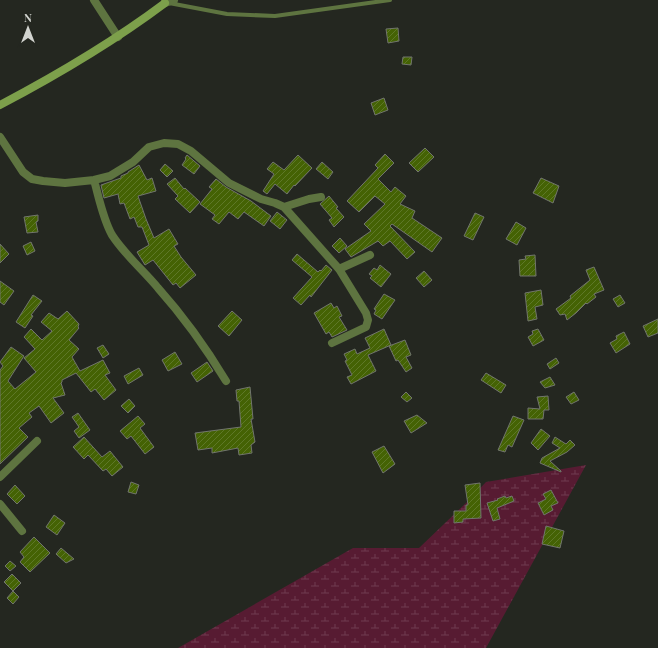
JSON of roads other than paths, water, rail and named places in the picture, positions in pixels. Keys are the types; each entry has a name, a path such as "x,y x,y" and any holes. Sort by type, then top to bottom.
{"street":[{"path":"94,0 118,37"},
{"path":"0,105 41,83 118,37 140,22 165,1 174,0"},
{"path":"0,137 23,172 32,179 65,183 94,180 110,176 133,162 149,147 164,143 178,144 191,151 229,183 261,199 284,207 339,269 366,313 368,320 366,327 332,343"},
{"path":"94,180 101,206 112,234 135,264 157,286 196,333 226,381"},
{"path":"284,207 320,197"},
{"path":"339,269 370,255"},
{"path":"0,477 37,441"},
{"path":"0,504 22,531"}],"lane":[{"path":"165,1 227,14 275,16 390,0"}]}
